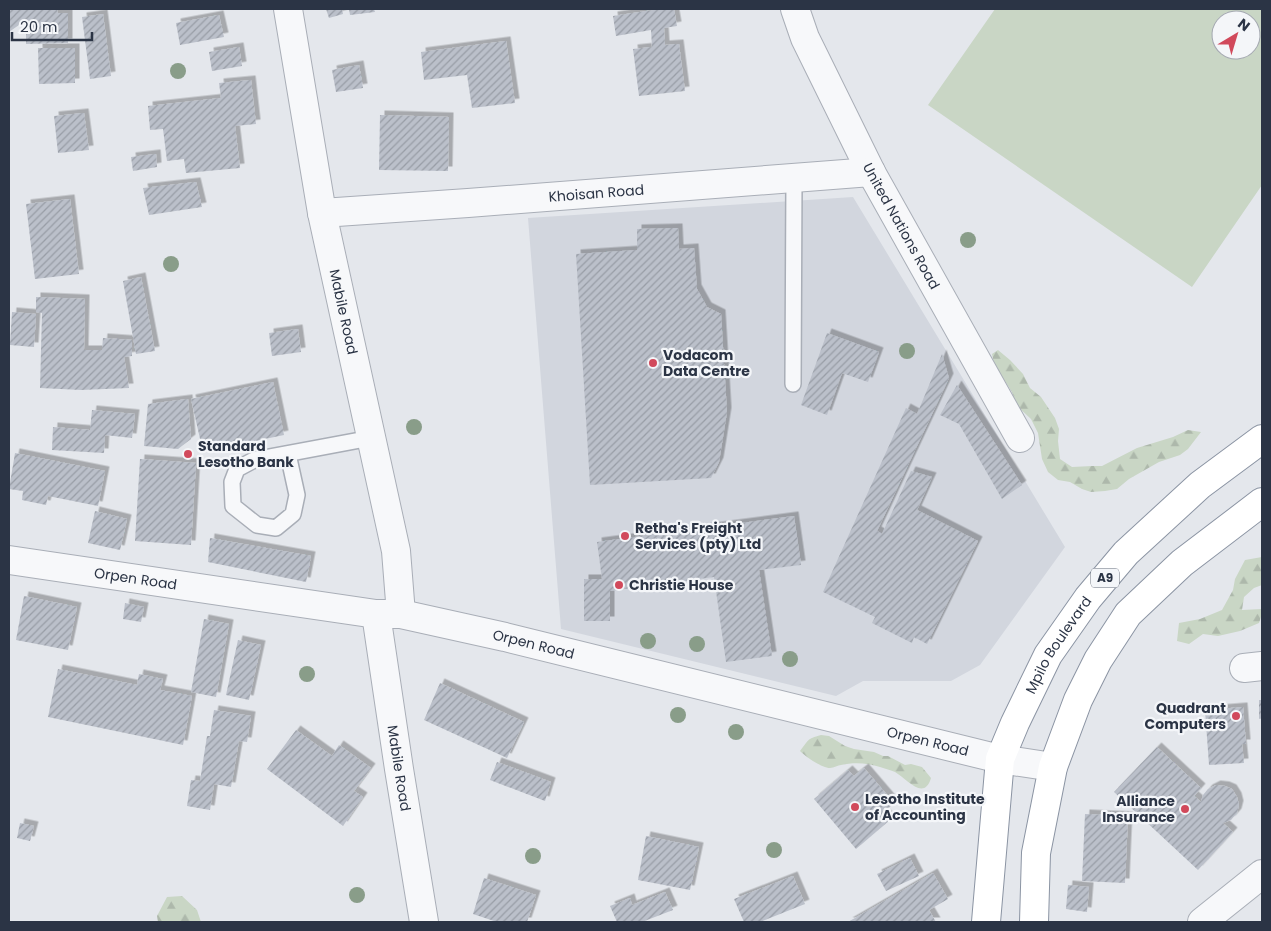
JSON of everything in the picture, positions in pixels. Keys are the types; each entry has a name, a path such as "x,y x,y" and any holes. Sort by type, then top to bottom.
{"highway":[{"name":"Mpilo Boulevard","path":"986,922 1000,759 1048,655 1088,598 1126,553 1200,485 1262,439"},
{"path":"1034,922 1036,853 1053,766 1078,700 1098,660 1128,614 1182,563 1262,502"}],"street":[{"name":"Mabile Road","path":"288,9 322,212 396,551 388,614 399,769 424,922"},
{"name":"United Nations Road","path":"795,9 805,38 871,172 1020,438"},
{"name":"Khoisan Road","path":"322,212 468,203 871,172"},
{"name":"Orpen Road","path":"9,560 388,614 505,637 1000,759 1053,766"},
{"path":"1214,919 1262,874"}],"lane":[{"path":"793,384 794,178"},
{"path":"288,454 297,495 294,514 276,528 257,525 233,506 232,482 237,469 254,460 371,438"}],"shaded area":[{"path":"853,197 1065,547 980,665 951,681 863,681 836,696 561,629 528,218"}],"green space":[{"path":"995,9 1262,9 1262,185 1192,287 928,105"},
{"path":"998,350 1023,374 1030,388 1041,397 1055,418 1059,429 1060,459 1072,467 1102,466 1137,448 1173,437 1188,430 1201,432 1188,449 1180,455 1159,462 1129,479 1117,489 1091,492 1070,482 1058,480 1048,472 1042,459 1038,433 1031,419 1017,406 1012,392 994,364 992,354"},
{"path":"1262,557 1262,585 1254,588 1244,597 1242,610 1262,609 1259,623 1240,631 1218,636 1203,634 1189,644 1177,641 1179,623 1200,619 1222,610 1233,590 1235,579 1245,560"},
{"path":"821,735 829,736 854,749 888,756 905,765 911,764 922,767 931,778 928,785 924,788 919,788 895,772 866,764 856,763 827,768 800,751 810,739"},
{"path":"182,896 197,910 201,922 158,922 157,916 167,897"}],"building":[{"path":"9,9 57,9 58,13 68,13 68,43 26,44 26,20 9,32"},
{"path":"326,9 342,9 343,14 329,18"},
{"path":"349,9 374,9 375,12 350,15"},
{"path":"660,9 674,9 677,26 664,28 665,45 679,44 685,91 639,96 633,49 652,47 651,30 616,36 613,16"},
{"path":"103,14 111,76 90,79 82,17"},
{"path":"219,15 224,37 180,45 176,23"},
{"path":"506,41 515,103 472,108 467,75 424,80 421,52"},
{"path":"239,47 242,66 212,71 209,52"},
{"path":"38,48 75,48 75,83 39,84"},
{"path":"359,65 363,88 336,92 332,70"},
{"path":"251,80 256,124 235,126 240,168 186,173 184,159 167,161 163,129 150,130 148,106 221,98 219,83"},
{"path":"84,113 89,150 58,153 54,116"},
{"path":"380,115 449,117 448,171 379,170"},
{"path":"156,154 157,167 133,171 131,157"},
{"path":"196,182 202,207 149,215 143,188"},
{"path":"70,199 79,274 35,279 26,204"},
{"name":"Vodacom Data Centre","path":"678,228 679,249 694,248 697,289 707,307 721,314 727,412 719,462 711,478 590,485 576,254 637,250 637,229"},
{"path":"141,277 155,351 136,354 123,281"},
{"path":"36,297 85,299 84,350 102,350 103,338 132,340 132,356 124,357 129,388 81,390 40,388 42,313 36,312"},
{"path":"12,312 36,314 34,347 10,345"},
{"path":"298,329 301,352 272,356 269,333"},
{"path":"827,333 879,352 868,382 842,373 827,415 801,405"},
{"path":"942,354 949,378 877,531 882,534 911,471 932,477 917,510 978,541 927,644 914,637 912,643 872,623 875,617 823,592 906,408 917,414"},
{"path":"273,382 284,435 203,452 191,399"},
{"path":"957,385 1022,485 1002,499 959,424 940,415"},
{"path":"188,399 191,439 178,449 144,446 148,404"},
{"path":"92,410 135,414 132,438 105,435 104,453 52,450 53,427 90,430"},
{"path":"15,453 105,471 98,506 48,496 46,505 22,500 23,491 9,489"},
{"path":"140,459 196,463 191,545 135,541"},
{"path":"95,511 127,519 120,550 88,543"},
{"name":"Christie House","path":"794,516 801,565 759,570 772,656 726,662 714,577 610,591 610,621 584,621 584,579 602,579 597,542"},
{"path":"210,538 311,556 306,582 208,562"},
{"path":"24,596 77,607 68,650 16,640"},
{"path":"125,603 144,607 141,622 123,619"},
{"path":"204,619 229,624 216,697 191,692"},
{"path":"238,640 261,645 249,700 226,695"},
{"path":"58,669 137,685 139,674 163,679 160,690 192,696 183,745 48,717"},
{"path":"440,683 524,722 507,758 424,720"},
{"path":"1259,700 1262,700 1262,718 1259,719"},
{"path":"1243,707 1246,744 1242,744 1244,763 1209,765 1205,710"},
{"path":"214,710 251,716 247,742 239,741 231,787 214,784 210,810 187,806 191,780 200,781 207,736 210,736"},
{"path":"296,730 332,756 339,745 371,768 354,791 363,797 343,826 267,769"},
{"name":"Alliance Insurance","path":"1157,747 1201,788 1194,796 1201,802 1203,795 1208,789 1216,785 1232,789 1237,797 1239,805 1237,813 1231,820 1223,823 1233,832 1198,870 1114,792"},
{"path":"497,762 551,782 545,801 490,780"},
{"name":"Lesotho Institute of Accounting","path":"864,768 894,803 884,812 891,819 856,849 814,799 848,770 854,776"},
{"path":"1085,814 1128,816 1125,883 1082,881"},
{"path":"20,823 34,826 30,841 17,838"},
{"path":"646,836 699,847 690,890 638,880"},
{"path":"910,858 919,876 886,891 877,874"},
{"path":"933,873 948,899 929,910 936,922 848,922"},
{"path":"793,876 805,904 760,922 744,922 734,899"},
{"path":"484,878 536,895 527,922 497,922 473,914"},
{"path":"1068,885 1089,887 1087,912 1066,909"},
{"path":"665,892 673,910 642,922 617,922 610,906 630,898 632,905"}],"place":[{"name":"Vodacom Data Centre","path":"653,363"},
{"name":"Standard Lesotho Bank","path":"188,454"},
{"name":"Retha's Freight Services (pty) Ltd","path":"625,536"},
{"name":"Christie House","path":"619,585"},
{"name":"Quadrant Computers","path":"1236,716"},
{"name":"Lesotho Institute of Accounting","path":"855,807"},
{"name":"Alliance Insurance","path":"1185,809"}]}
